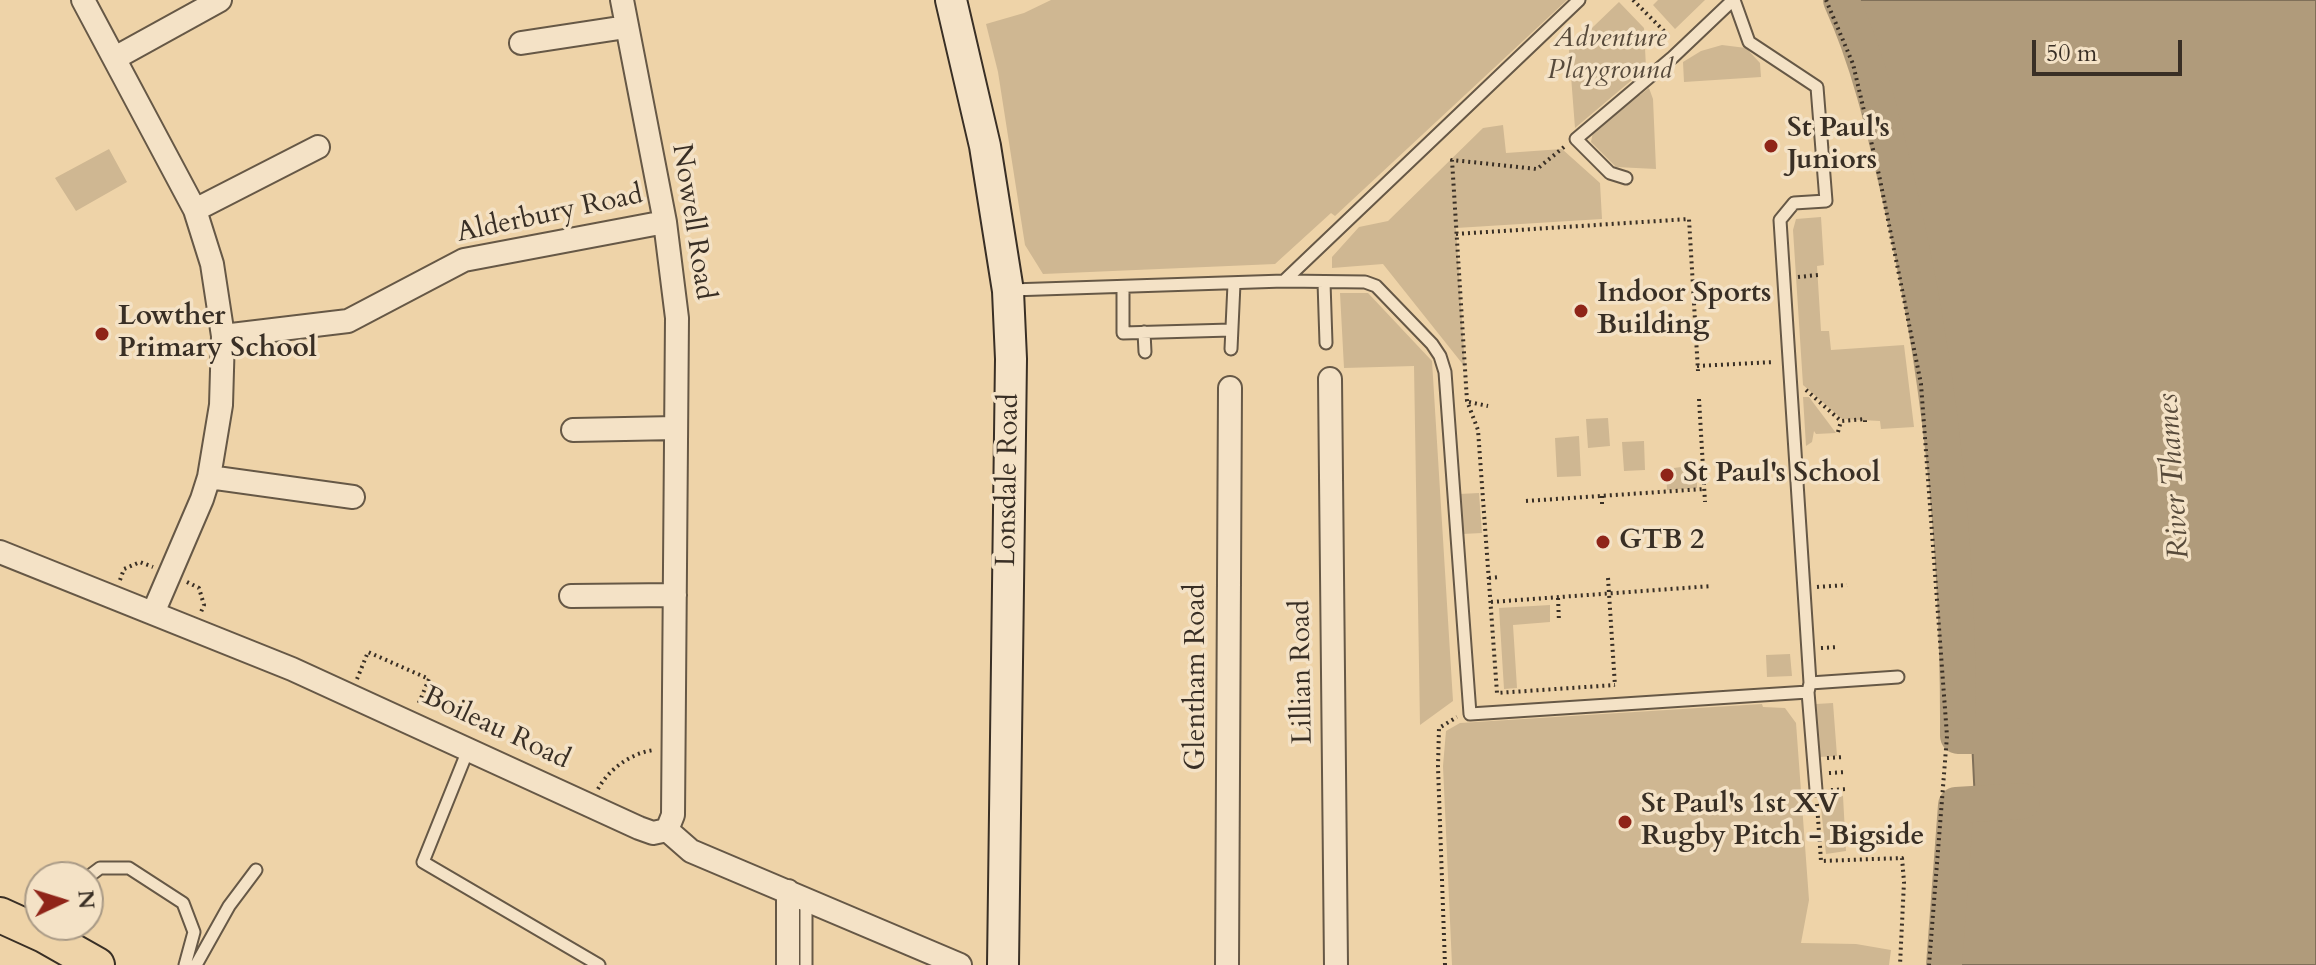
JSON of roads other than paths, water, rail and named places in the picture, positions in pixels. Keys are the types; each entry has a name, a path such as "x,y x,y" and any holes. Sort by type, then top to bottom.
{"main road":[{"name":"Lonsdale Road","path":"951,0 985,146 1008,291 1011,359 1003,965"},
{"path":"0,915 24,923"},
{"path":"63,941 97,965"}],"street":[{"path":"83,0 195,210 212,264 223,336 221,405 209,477 153,613"},
{"path":"115,58 220,0"},
{"name":"Nowell Road","path":"622,0 665,222 677,318 673,815 667,830"},
{"path":"521,43 626,27"},
{"path":"195,210 318,147"},
{"name":"Alderbury Road","path":"223,336 348,321 464,260 665,222"},
{"name":"Lillian Road","path":"1330,379 1336,965"},
{"name":"Glentham Road","path":"1227,965 1230,388"},
{"path":"573,430 676,428"},
{"path":"209,477 353,497"},
{"name":"Boileau Road","path":"0,552 292,669 653,833 667,830 691,851 960,965"},
{"path":"571,596 675,595"},
{"path":"788,965 797,895"}],"lane":[{"path":"1284,281 1579,0"},
{"path":"1626,178 1610,173 1576,139 1673,57 1734,0 1749,42 1817,87 1826,201 1794,203 1780,220 1816,790"},
{"path":"1008,291 1284,281 1355,281 1376,286 1440,356 1445,372 1470,714 1809,688 1898,677"},
{"path":"1324,282 1326,343"},
{"path":"1231,349 1234,284"},
{"path":"1123,287 1123,333 1231,330"},
{"path":"1144,332 1145,352"},
{"path":"468,750 423,862 599,965"},
{"path":"104,868 129,868 183,903 194,932 185,965"},
{"path":"196,965 229,906 256,870"},
{"path":"797,895 806,965"}],"water":[{"name":"River Thames","path":"1841,0 2316,0 2316,965 1944,965 1956,805 1975,802 1972,740 1967,736 1958,736 1955,599 1945,462 1926,327 1899,192 1867,70"}],"waterway":[{"path":"1841,0 1868,70 1881,119 1914,259 1926,327 1951,530 1958,736 2015,736"},
{"path":"1944,965 1956,805 2022,801"}],"place":[{"name":"St Paul's Juniors","path":"1771,146"},
{"name":"Indoor Sports Building","path":"1581,311"},
{"name":"Lowther Primary School","path":"102,334"},
{"name":"St Paul's School","path":"1667,475"},
{"name":"GTB 2","path":"1603,542"},
{"name":"St Paul's 1st XV Rugby Pitch - Bigside","path":"1625,822"}],"park label":[{"name":"Adventure Playground","path":"1610,56"}]}
